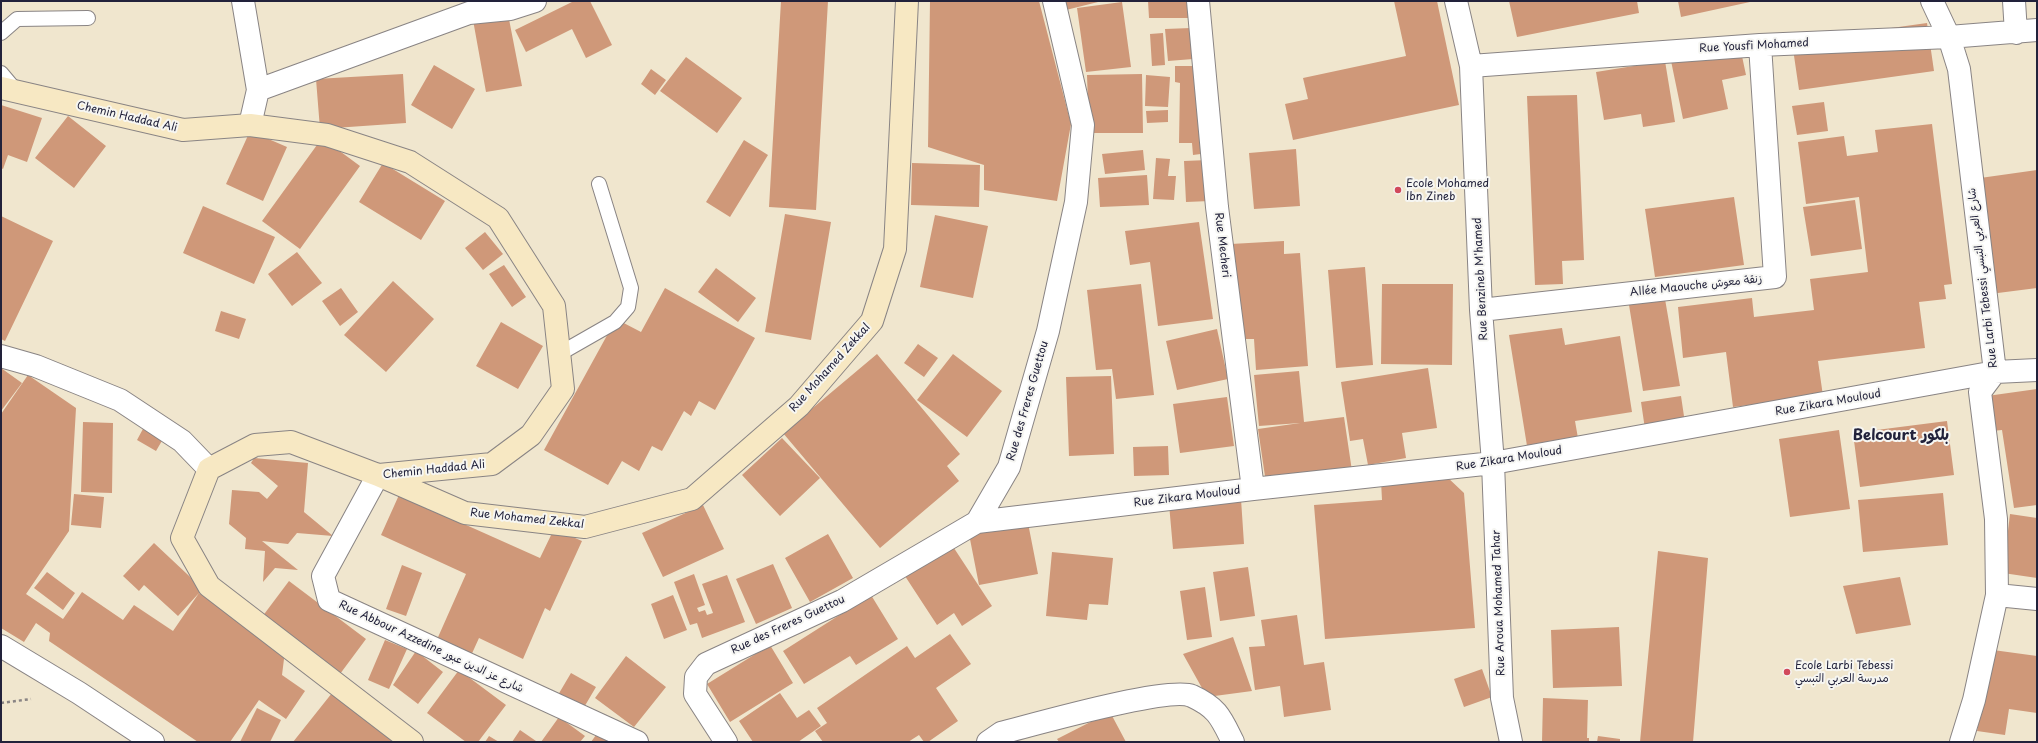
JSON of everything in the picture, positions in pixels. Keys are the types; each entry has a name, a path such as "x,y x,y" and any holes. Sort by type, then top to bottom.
{"street":[{"path":"243,1 258,90 250,124"},
{"path":"258,90 469,13 535,1"},
{"name":"Rue Mohamed Zekkal","path":"209,469 255,445 291,442 378,475 464,513 585,527 692,499 799,406 872,320 895,249 907,1"},
{"name":"Rue des Freres Guettou","path":"726,742 695,694 696,677 706,664 842,601 977,522 1009,467 1048,331 1076,202 1082,125 1054,1"},
{"name":"Rue Mecheri","path":"1198,1 1217,207 1253,489"},
{"name":"Rue Benzineb M'hamed","path":"1456,1 1471,66 1481,310 1493,463"},
{"name":"Rue Larbi Tebessi شارع العربي التبسي","path":"1932,1 1949,37 1959,69 1995,372 1980,392 1996,519 1997,594 1974,700 1961,742"},
{"path":"2014,1 2016,33"},
{"name":"Rue Yousfi Mohamed","path":"1471,66 1760,45 1949,37 2016,33 2037,30"},
{"name":"Allée Maouche زنقة معوش","path":"1481,310 1775,277 1760,45"},
{"name":"Chemin Haddad Ali","path":"9,90 183,130 250,124 327,135 410,162 498,218 554,306 563,389 531,435 492,464 378,475"},
{"path":"1,356 36,366 120,400 182,440 209,469 182,538 210,586 412,742"},
{"name":"Rue Zikara Mouloud","path":"977,522 1253,489 1493,463 1995,372 2037,370"},
{"name":"Rue Aroua Mohamed Tahar","path":"1493,463 1502,698 1511,742"},
{"name":"Rue Abbour Azzedine شارع عز الدين عبور","path":"378,475 323,576 330,600 637,742"},
{"path":"1997,594 2037,599"},
{"path":"1,646 79,693 153,742"},
{"path":"988,742 1001,733 1157,695 1190,695 1217,711 1233,742"}],"lane":[{"path":"1,33 18,18 88,18"},
{"path":"1,73 9,90"},
{"path":"559,354 615,322 628,307 631,288 599,184"}],"building":[{"path":"574,1 590,1 612,45 586,58 572,29 526,52 515,30"},
{"path":"781,1 828,1 816,210 769,207"},
{"path":"930,1 1039,1 1071,124 1057,201 984,190 984,165 928,147"},
{"path":"1059,1 1098,1 1098,2 1062,11"},
{"path":"1148,1 1188,1 1189,18 1149,18"},
{"path":"1394,1 1437,1 1459,105 1293,140 1285,104 1308,99 1303,78 1406,56"},
{"path":"1509,1 1637,1 1639,13 1517,37"},
{"path":"1678,1 1750,1 1750,2 1681,17"},
{"path":"1122,2 1131,67 1086,72 1077,8"},
{"path":"508,14 522,86 486,92 473,20"},
{"path":"1927,23 1934,71 1799,90 1792,42"},
{"path":"1191,28 1193,59 1168,61 1165,29"},
{"path":"1163,33 1165,65 1152,66 1150,34"},
{"path":"1739,42 1746,75 1722,80 1728,109 1683,119 1670,56"},
{"path":"686,57 742,98 717,133 660,91"},
{"path":"1665,61 1675,122 1643,127 1641,114 1604,120 1596,72"},
{"path":"434,65 475,89 452,129 411,105"},
{"path":"1175,66 1194,66 1208,153 1193,155 1192,143 1179,143 1180,83 1175,82"},
{"path":"651,69 666,80 655,95 641,84"},
{"path":"403,74 406,123 320,129 316,79"},
{"path":"1142,74 1143,133 1089,133 1087,75"},
{"path":"1146,75 1170,77 1168,107 1145,106"},
{"path":"1577,95 1584,260 1562,261 1563,284 1535,285 1527,96"},
{"path":"1824,102 1828,131 1797,135 1792,106"},
{"path":"1,105 42,118 27,162 8,155 3,169 1,168"},
{"path":"1168,110 1168,122 1147,123 1146,111"},
{"path":"68,116 106,146 74,188 35,158"},
{"path":"1932,124 1952,284 1944,285 1946,299 1919,302 1925,348 1818,361 1823,396 1733,407 1726,352 1683,358 1678,307 1752,298 1754,317 1814,310 1810,279 1868,272 1859,197 1806,204 1798,142 1844,136 1847,156 1878,152 1875,130"},
{"path":"250,131 287,147 263,201 226,184"},
{"path":"322,138 360,166 300,249 262,221"},
{"path":"744,140 768,155 730,217 706,202"},
{"path":"1296,149 1300,206 1254,209 1249,153"},
{"path":"1143,150 1145,170 1105,174 1102,154"},
{"path":"1156,158 1170,159 1168,176 1176,176 1174,200 1153,199"},
{"path":"1208,160 1210,201 1186,202 1184,161"},
{"path":"383,163 445,201 421,240 359,202"},
{"path":"912,163 980,165 979,207 911,205"},
{"path":"2037,170 2037,288 1990,294 1973,179"},
{"path":"1147,175 1149,205 1100,207 1098,178"},
{"path":"1734,197 1744,265 1655,277 1645,209"},
{"path":"1855,200 1862,249 1811,256 1803,207"},
{"path":"203,206 275,237 254,284 183,253"},
{"path":"785,214 831,222 811,340 765,332"},
{"path":"935,215 988,226 973,298 920,287"},
{"path":"1,216 53,241 5,341 1,339"},
{"path":"1199,222 1213,319 1158,326 1150,262 1130,265 1125,231"},
{"path":"485,232 503,254 483,270 465,248"},
{"path":"1284,241 1284,254 1300,253 1308,366 1256,370 1254,339 1238,339 1231,244"},
{"path":"297,252 322,283 292,306 268,274"},
{"path":"504,265 526,297 512,307 489,274"},
{"path":"1365,267 1373,365 1336,368 1328,270"},
{"path":"716,268 756,298 738,322 698,292"},
{"path":"393,281 434,319 386,372 344,335"},
{"path":"1141,284 1154,395 1116,399 1112,369 1096,370 1087,290"},
{"path":"1382,284 1453,284 1452,365 1381,364"},
{"path":"341,288 358,312 340,326 322,301"},
{"path":"665,288 755,338 715,410 699,401 691,416 684,411 662,451 652,446 639,471 622,461 608,485 544,450 616,319 641,332"},
{"path":"1665,299 1680,386 1643,391 1629,305"},
{"path":"221,311 246,319 239,339 215,331"},
{"path":"501,322 543,346 518,389 476,366"},
{"path":"1562,328 1565,345 1620,336 1632,412 1575,421 1579,444 1528,452 1509,335"},
{"path":"1217,329 1228,379 1177,390 1166,341"},
{"path":"918,344 938,358 924,377 904,363"},
{"path":"877,354 960,454 947,466 959,481 880,548 783,433"},
{"path":"953,354 1002,391 967,437 917,400"},
{"path":"1,368 22,383 1,411"},
{"path":"1428,368 1437,428 1402,433 1406,458 1368,465 1363,439 1350,441 1341,382"},
{"path":"1299,371 1304,422 1344,417 1352,471 1266,483 1258,429 1300,423 1259,426 1254,375"},
{"path":"28,375 76,408 69,531 26,594 63,619 82,592 123,620 134,605 173,631 199,593 285,651 282,675 305,691 286,719 259,700 230,742 198,742 49,641 50,633 36,623 24,642 1,628 1,414"},
{"path":"1111,376 1114,454 1069,456 1066,377"},
{"path":"2037,389 2037,505 2014,508 2002,430 1992,431 1987,396"},
{"path":"1681,396 1685,423 1645,429 1641,402"},
{"path":"1227,397 1234,446 1180,453 1173,404"},
{"path":"1947,421 1954,475 1860,487 1853,433"},
{"path":"83,422 113,423 112,493 81,492"},
{"path":"144,427 163,439 156,451 137,440"},
{"path":"1839,430 1850,509 1790,517 1779,439"},
{"path":"782,438 820,478 780,516 742,475"},
{"path":"1168,446 1169,475 1134,476 1133,447"},
{"path":"254,458 308,463 304,512 333,536 297,533 288,544 262,541 298,570 275,568 263,582 265,551 245,549 246,538 229,524 232,490 259,492 267,499 278,486 251,463"},
{"path":"1446,476 1464,493 1475,628 1325,639 1314,505 1382,500 1381,481"},
{"path":"1943,493 1948,545 1863,552 1858,500"},
{"path":"74,494 104,497 101,528 71,525"},
{"path":"399,495 540,558 554,529 582,541 550,611 545,608 523,659 479,638 469,660 435,644 466,574 381,535"},
{"path":"1241,499 1244,544 1173,549 1169,504"},
{"path":"703,505 724,549 663,577 642,533"},
{"path":"2010,514 2037,518 2037,578 2003,573"},
{"path":"1028,523 1038,574 979,585 969,534"},
{"path":"828,534 853,578 810,602 785,558"},
{"path":"950,542 992,606 962,626 954,613 937,625 903,573"},
{"path":"154,543 203,589 178,616 144,585 139,591 123,576"},
{"path":"1658,551 1708,558 1693,742 1640,742"},
{"path":"1052,552 1113,558 1108,605 1089,604 1087,620 1046,616"},
{"path":"773,564 792,608 756,624 736,579"},
{"path":"402,565 422,573 406,616 386,609"},
{"path":"1248,567 1255,616 1220,621 1213,572"},
{"path":"47,572 75,593 63,610 34,588"},
{"path":"694,574 705,605 697,608 699,612 705,610 707,615 713,613 702,584 727,575 745,622 702,638 697,623 690,625 674,582"},
{"path":"1900,577 1911,625 1856,634 1843,586"},
{"path":"289,581 366,639 340,674 262,617"},
{"path":"1205,587 1212,637 1187,640 1180,591"},
{"path":"673,595 687,630 664,639 651,604"},
{"path":"871,595 898,639 856,665 850,656 804,684 783,651"},
{"path":"1297,615 1304,665 1324,662 1331,710 1284,717 1280,686 1255,690 1249,647 1265,646 1261,620"},
{"path":"1619,627 1622,686 1553,688 1551,630"},
{"path":"950,634 971,664 936,688 958,721 928,742 924,742 919,735 908,742 823,742 815,731 827,723 817,708 907,646 915,658"},
{"path":"1233,637 1252,691 1207,697 1183,654"},
{"path":"385,640 407,649 389,689 368,680"},
{"path":"770,645 793,683 730,722 707,684"},
{"path":"1993,650 2037,656 2037,713 2009,709 2005,735 1977,731"},
{"path":"416,651 443,672 418,704 393,685"},
{"path":"626,656 666,687 634,727 595,698"},
{"path":"1482,669 1492,697 1464,707 1454,679"},
{"path":"459,670 506,705 478,742 466,742 427,713"},
{"path":"571,673 596,687 583,709 558,695"},
{"path":"332,693 393,742 293,742"},
{"path":"780,693 797,718 809,710 821,726 798,742 753,742 739,721"},
{"path":"1543,698 1588,700 1587,738 1589,738 1589,742 1542,742"},
{"path":"257,708 281,720 270,742 240,742"},
{"path":"1110,712 1126,742 1059,742 1057,739"},
{"path":"559,717 585,736 580,742 541,742"},
{"path":"601,728 620,742 591,742"},
{"path":"520,730 536,741 512,742"},
{"path":"489,736 499,742 485,742"},
{"path":"1598,736 1620,739 1620,742 1597,742"}],"place":[{"name":"Ecole Mohamed Ibn Zineb","path":"1398,190"},
{"name":"Ecole Larbi Tebessi مدرسة العربي التبسي","path":"1787,672"}],"district":[{"name":"Belcourt بلكور","path":"1901,436"}]}
